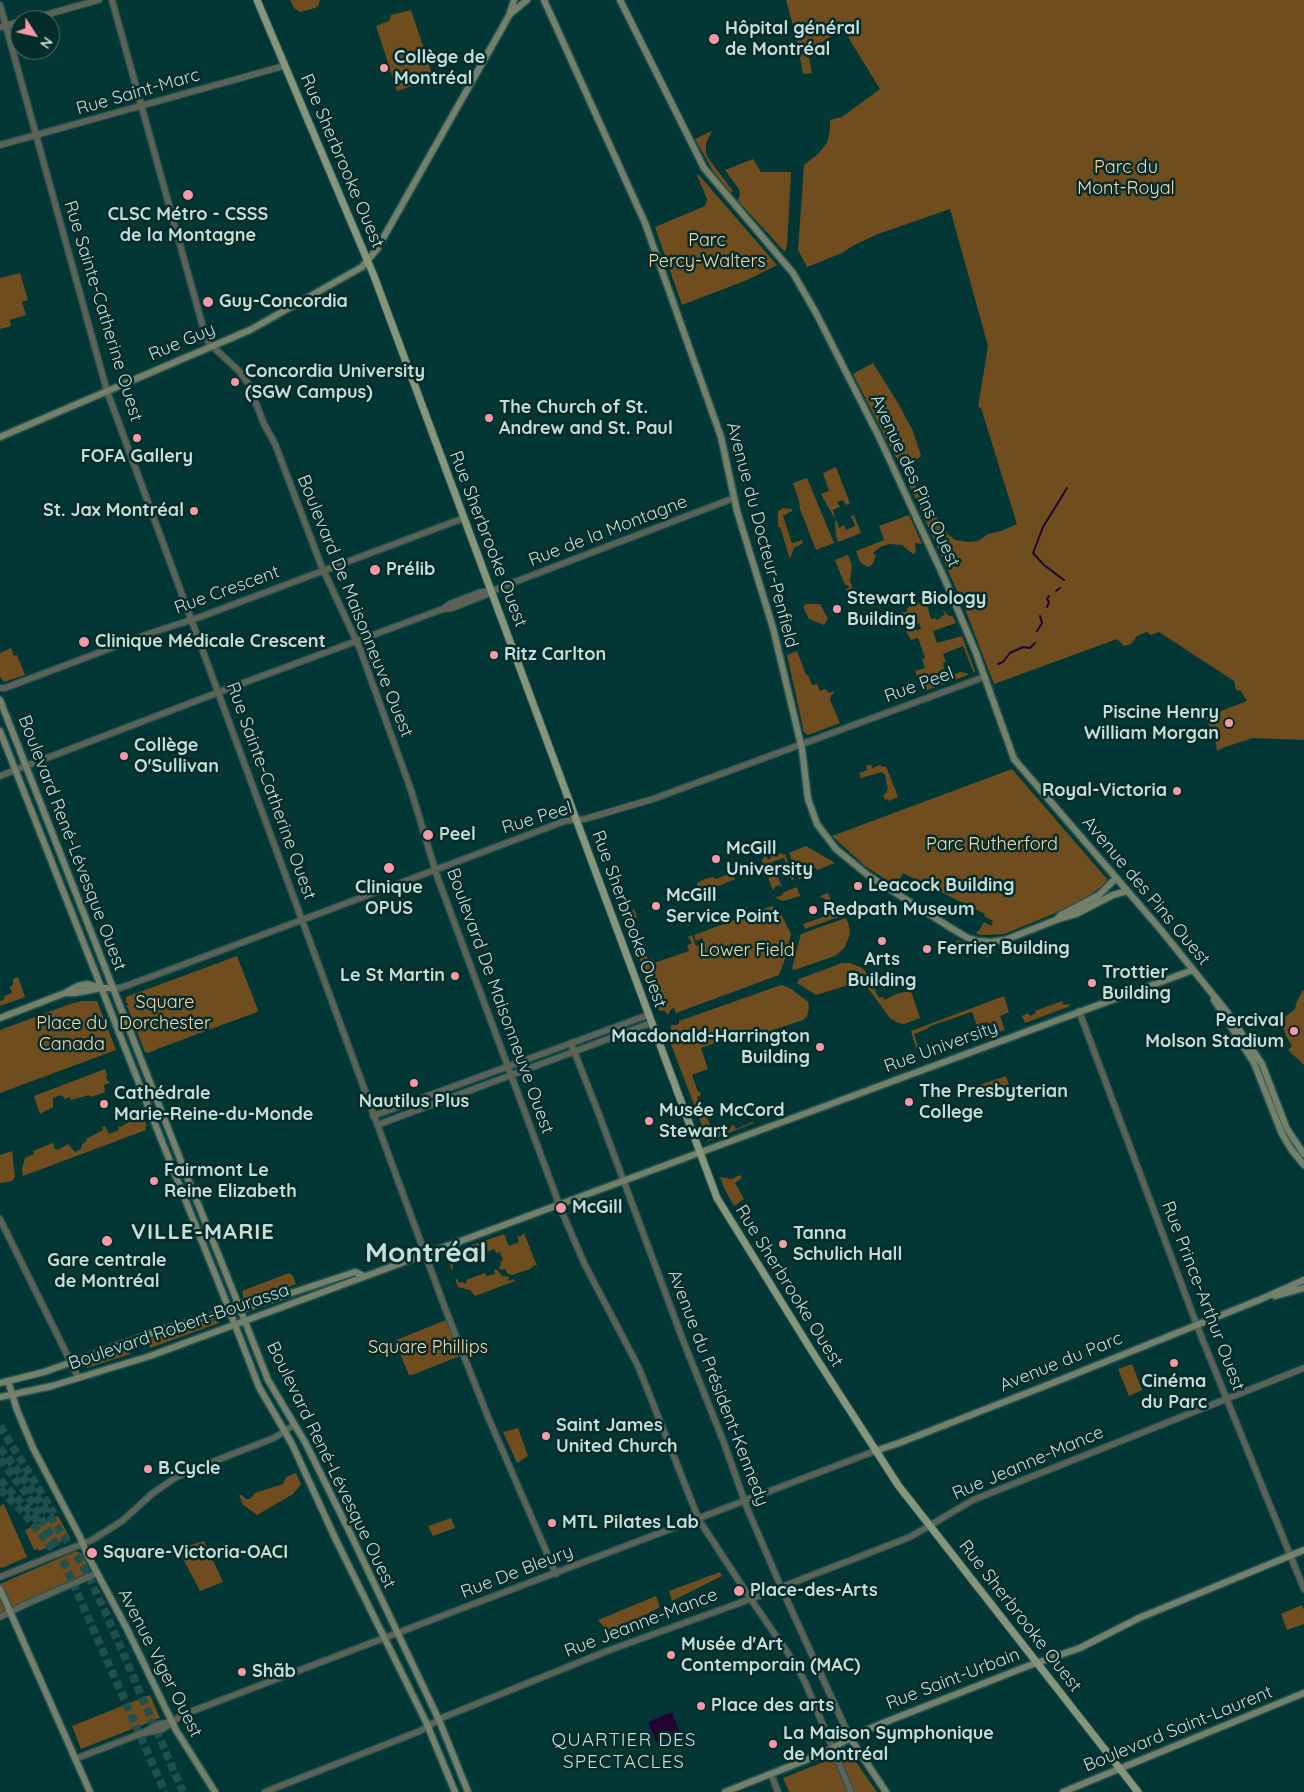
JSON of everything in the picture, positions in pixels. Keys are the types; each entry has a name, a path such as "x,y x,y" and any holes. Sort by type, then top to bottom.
{"main road":[{"name":"Rue Sherbrooke Ouest","path":"257,0 368,261 715,1193 874,1451 902,1491 1138,1792"},
{"path":"368,261 510,14 514,0"},
{"path":"510,14 527,0"},
{"name":"Avenue du Docteur-Penfield","path":"544,0 645,226 722,442 734,498 748,551 770,616 801,744 806,792 814,817 824,835 836,849 869,876 951,928 968,938 978,941 1005,940 1056,920 1061,920 1113,895 1128,891"},
{"name":"Avenue des Pins Ouest","path":"620,0 706,172 793,273 816,313 880,439 953,598 1015,761 1128,891 1227,1012 1260,1062 1286,1126 1296,1145 1304,1154"},
{"name":"Rue Guy","path":"0,437 267,322 360,269 368,261"},
{"name":"Boulevard René-Lévesque Ouest","path":"0,700 268,1380 306,1444 352,1537 439,1720 468,1792"},
{"name":"Boulevard René-Lévesque Ouest","path":"0,731 259,1387 285,1431 384,1639 428,1726 455,1792"},
{"name":"Avenue du Docteur-Penfield","path":"1056,920 1061,915 1099,894 1116,878"},
{"name":"Rue University","path":"700,1153 1078,1011 1193,970"},
{"name":"Rue Peel","path":"0,1018 65,993 73,988 88,984 101,988 113,988"},
{"name":"Avenue des Pins Ouest","path":"1208,990 1255,1065 1282,1134 1291,1150 1304,1165"},
{"name":"Boulevard Robert-Bourassa","path":"0,1397 45,1388 150,1356 559,1203 700,1153"},
{"name":"Boulevard Robert-Bourassa","path":"0,1383 32,1376 154,1332 307,1289 355,1272 364,1276"},
{"name":"Avenue du Parc","path":"874,1451 1197,1325 1304,1280"},
{"name":"Avenue du Parc","path":"1259,1300 1304,1288"},
{"name":"Avenue Viger Ouest","path":"8,1381 30,1441 174,1720 215,1792"},
{"name":"Rue Saint-Urbain","path":"724,1792 832,1748 883,1723 1085,1646 1139,1618 1304,1550"},
{"path":"0,1590 90,1792"},
{"name":"Boulevard Saint-Laurent","path":"1063,1792 1304,1693"},
{"path":"850,1738 886,1792"}],"street":[{"path":"60,11 99,0"},
{"name":"Boulevard De Maisonneuve Ouest","path":"112,0 206,338 237,369 248,383 264,424 275,444 294,498 324,570 356,641 411,790 434,869 559,1203 585,1265 639,1368 698,1518 802,1677 852,1792"},
{"name":"Rue Sainte-Catherine Ouest","path":"0,5 3,27 108,391 425,1254 468,1367 556,1574"},
{"name":"Rue Saint-Marc","path":"0,145 284,66"},
{"name":"Rue de la Montagne","path":"0,776 734,498"},
{"name":"Rue Crescent","path":"0,688 5,688 464,518"},
{"name":"Rue Peel","path":"113,988 120,988 562,822 585,819 653,799 984,677"},
{"name":"Rue Prince-Arthur Ouest","path":"1078,1011 1197,1325 1304,1590"},
{"path":"374,1116 648,1014"},
{"path":"377,1125 651,1023"},
{"name":"Avenue du Président-Kennedy","path":"571,1043 744,1500 780,1587 850,1738"},
{"path":"0,1218 78,1377"},
{"name":"Rue Jeanne-Mance","path":"265,1792 420,1732 439,1720 571,1666 910,1537 973,1500 1304,1368"},
{"path":"0,1578 92,1540 118,1524 161,1487 181,1475 274,1438 294,1425"},
{"name":"Rue De Bleury","path":"74,1759 140,1734 155,1726 874,1451"},
{"path":"0,1618 97,1573"},
{"path":"770,1774 778,1792"}],"green space":[{"path":"290,0 320,0 315,8 300,12 294,8"},
{"name":"Parc du Mont-Royal","path":"786,0 1304,0 1304,740 1253,738 1217,751 1216,743 1206,717 1247,701 1241,691 1236,690 1234,681 1159,632 1151,635 1147,632 1137,636 1131,644 1124,646 1117,639 994,684 963,604 908,482 915,485 948,534 955,540 978,541 988,534 1017,524 981,408 978,407 988,346 950,209 878,234 842,253 807,267 798,250 804,165 819,153 827,143 830,120 842,117 880,89 843,29 807,49 812,73 803,74 797,40"},
{"path":"411,10 433,76 426,81 397,91 376,26 389,21 391,15"},
{"path":"712,131 706,143 706,153 733,191 731,193 713,171 695,139"},
{"path":"753,159 761,172 791,172 785,252 738,201 739,189 725,170"},
{"name":"Parc Percy-Walters","path":"698,174 777,265 747,280 682,305 655,227 705,206 707,199"},
{"path":"20,273 28,300 22,302 26,315 10,320 11,326 0,329 0,278"},
{"path":"873,363 913,431 921,456 904,469 893,452 853,374"},
{"path":"836,467 850,503 846,505 843,500 837,502 840,507 833,510 835,519 821,494 829,491 823,473"},
{"path":"807,478 834,543 816,550 800,509 793,483"},
{"path":"783,508 792,509 792,511 783,516 792,543 802,540 803,543 794,548 790,559 780,527 778,527 778,511"},
{"path":"854,515 861,533 838,542 835,521 837,521 839,528 844,525 846,530 855,526 851,516"},
{"path":"909,515 922,544 915,543 916,552 913,554 902,545 889,544 880,547 873,553 876,556 872,565 867,567 860,562 856,551 884,540 879,526"},
{"path":"848,555 852,565 850,581 854,592 848,594 846,589 849,588 848,585 845,585 835,560"},
{"path":"934,598 936,602 927,605 931,619 935,618 936,620 945,615 943,610 953,617 956,623 933,631 937,643 962,636 975,671 974,673 963,646 943,654 946,662 943,663 944,669 951,676 960,672 967,673 968,675 922,692 915,671 925,668 922,659 925,658 918,638 911,640 906,631 915,628 917,631 921,628 919,623 914,627 909,613 897,619 896,615 907,611 907,608"},
{"path":"806,604 820,604 828,619 824,625 809,619 803,607"},
{"path":"11,648 14,656 17,655 25,675 4,682 0,677 0,653"},
{"path":"797,651 812,685 817,684 820,691 825,689 829,693 834,691 830,700 840,723 808,735 804,732 787,655"},
{"path":"871,764 872,768 880,765 882,767 886,766 898,797 889,801 888,799 885,800 883,796 888,790 885,775 882,772 861,778 859,773 867,770 866,766"},
{"name":"Parc Rutherford","path":"1012,769 1107,879 1107,883 1084,899 1063,910 1004,934 976,934 984,922 991,926 993,921 984,916 985,914 903,873 896,886 865,866 832,836"},
{"path":"806,846 835,863 817,870 816,868 805,872 799,880 789,853"},
{"path":"782,853 783,855 785,854 794,879 792,880 784,858 772,862 782,887 779,885 773,891 762,861 766,856 768,860 771,858 770,855 774,854 776,857"},
{"path":"731,873 735,879 711,889 708,886 700,888 697,886 697,883 705,879 713,877 716,879"},
{"path":"797,887 800,896 783,901 774,895 778,897 784,892"},
{"path":"828,893 838,917 805,929 803,924 828,915 830,903 820,896"},
{"name":"Lower Field","path":"772,906 780,912 791,934 779,975 676,1013 674,1008 671,1009 668,1015 665,1011 658,1010 623,913 634,909 637,917 632,919 648,960 652,958 654,963 689,951 687,945 692,943 688,937 692,935 696,946 704,943 702,938 696,941 694,935"},
{"path":"846,918 850,934 845,947 841,951 835,956 794,970 792,968 801,934"},
{"path":"958,940 977,948 994,949 995,952 987,958 986,955 961,949 959,956 955,955 956,950 948,943 954,945"},
{"name":"Square Dorchester","path":"237,956 258,1010 257,1012 159,1047 148,1053 145,1052 127,1006 126,997"},
{"path":"842,963 850,963 862,968 866,972 872,989 874,988 877,995 880,998 883,997 884,1000 899,993 911,991 920,1018 904,1024 890,1018 864,983 855,983 816,995 797,983 799,979"},
{"path":"18,977 25,997 0,1006 0,1001 4,1000 4,996 12,993 10,987 13,985 13,979"},
{"path":"781,985 790,988 808,1002 807,1016 803,1020 770,1031 771,1036 763,1039 759,1027 701,1048 708,1069 692,1075 698,1092 701,1095 697,1097 704,1114 708,1112 709,1116 707,1117 714,1134 731,1128 734,1125 736,1129 754,1123 708,1141 667,1034 671,1031 671,1025 679,1024 679,1021"},
{"name":"Percival Molson Stadium","path":"1303,990 1304,1065 1288,1050 1292,1046 1280,1019 1295,1009"},
{"path":"1004,996 1009,1012 1000,1016 1005,1030 993,1034 990,1024 987,1022 977,1026 972,1012 930,1026 914,1034 918,1047 916,1048 911,1031"},
{"name":"Place du Canada","path":"82,1001 97,1001 116,1050 0,1093 0,1030"},
{"path":"1062,1001 1064,1005 1068,1004 1070,1006 1025,1023 1022,1016 1028,1013 1030,1016 1036,1013 1035,1011"},
{"path":"105,1069 106,1078 111,1084 104,1085 105,1092 91,1097 89,1095 71,1100 70,1097 65,1099 61,1095 53,1098 53,1107 40,1114 34,1096"},
{"path":"1006,1076 1009,1085 980,1096 977,1090 980,1089 979,1085"},
{"path":"143,1117 147,1126 145,1127 146,1130 23,1176 22,1169 25,1158 34,1154 33,1151 53,1143 55,1149 58,1150 68,1144 75,1152 81,1149 82,1144 87,1141 86,1139 103,1130 102,1127 105,1126 109,1134 119,1130 118,1126 121,1127"},
{"path":"12,1151 15,1177 12,1181 0,1183 0,1155"},
{"path":"740,1175 742,1178 735,1183 744,1199 734,1206 720,1177 732,1179"},
{"path":"524,1233 537,1266 534,1265 530,1269 512,1275 508,1274 505,1269 501,1270 498,1267 503,1260 500,1252 496,1253 494,1249 487,1252 485,1248 478,1251 479,1255 452,1265 452,1270 450,1265 458,1257 458,1250 504,1234 509,1246 519,1242 517,1235 520,1237"},
{"path":"496,1269 502,1276 509,1277 509,1281 514,1279 515,1281 475,1296 470,1290 458,1287 455,1279 459,1283 463,1282 464,1284 467,1282 466,1280 485,1273 487,1276 495,1274 494,1270"},
{"path":"289,1273 293,1276 296,1284 246,1303 244,1301 242,1291"},
{"path":"218,1319 219,1323 150,1348 147,1340"},
{"name":"Square Phillips","path":"446,1320 460,1356 409,1375 395,1342 396,1340"},
{"path":"126,1348 130,1349 130,1354 87,1368 85,1366 85,1363"},
{"path":"1132,1364 1142,1390 1129,1396 1118,1369"},
{"path":"518,1428 528,1456 517,1463 503,1432"},
{"path":"296,1473 301,1484 293,1494 257,1515 243,1505 239,1495 250,1499 255,1493 283,1484 286,1477"},
{"path":"4,1504 27,1557 2,1568 0,1567 0,1506"},
{"path":"58,1516 70,1538 39,1551 38,1549 34,1550 25,1530"},
{"path":"451,1518 455,1528 433,1536 428,1526"},
{"path":"204,1541 223,1582 200,1591 178,1549"},
{"path":"76,1551 82,1554 89,1572 0,1613 0,1584"},
{"path":"720,1572 722,1576 672,1601 669,1591"},
{"path":"656,1596 660,1607 610,1634 598,1620"},
{"path":"1302,1605 1304,1624 1287,1630 1281,1614"},
{"path":"150,1695 160,1718 81,1749 72,1726"},
{"path":"849,1752 877,1792 789,1792 783,1778"}],"shaded area":[{"path":"672,1712 680,1733 656,1742 648,1722"}],"waterway":[{"path":"1064,580 1044,565 1033,553 1043,527 1067,488"},
{"path":"1056,591 1060,588"},
{"path":"1047,607 1049,596"},
{"path":"1037,631 1042,623 1040,616"},
{"path":"998,664 1003,662 1010,653 1023,647 1030,648 1035,643"}],"tunnel":[{"path":"0,1426 54,1514"},
{"path":"0,1448 30,1487 87,1573 183,1792"},
{"path":"0,1459 26,1493 55,1542 165,1792"},
{"path":"0,1480 39,1522"},
{"path":"0,1489 29,1519 56,1553"}],"place":[{"name":"Hôpital général de Montréal","path":"714,39"},
{"name":"Collège de Montréal","path":"384,68"},
{"name":"CLSC Métro - CSSS de la Montagne","path":"188,195"},
{"name":"Guy-Concordia","path":"208,302"},
{"name":"Concordia University (SGW Campus)","path":"235,382"},
{"name":"The Church of St. Andrew and St. Paul","path":"489,418"},
{"name":"FOFA Gallery","path":"137,438"},
{"name":"St. Jax Montréal","path":"194,511"},
{"name":"Prélib","path":"375,570"},
{"name":"Stewart Biology Building","path":"837,609"},
{"name":"Clinique Médicale Crescent","path":"84,642"},
{"name":"Ritz Carlton","path":"494,655"},
{"name":"Piscine Henry William Morgan","path":"1229,723"},
{"name":"Collège O'Sullivan","path":"124,756"},
{"name":"Royal-Victoria","path":"1177,791"},
{"name":"Peel","path":"428,835"},
{"name":"McGill University","path":"716,859"},
{"name":"Clinique OPUS","path":"389,868"},
{"name":"Leacock Building","path":"858,886"},
{"name":"McGill Service Point","path":"656,906"},
{"name":"Redpath Museum","path":"813,910"},
{"name":"Arts Building","path":"882,941"},
{"name":"Ferrier Building","path":"927,949"},
{"name":"Le St Martin","path":"455,976"},
{"name":"Trottier Building","path":"1092,983"},
{"name":"Percival Molson Stadium","path":"1294,1031"},
{"name":"Macdonald-Harrington Building","path":"820,1047"},
{"name":"Nautilus Plus","path":"414,1083"},
{"name":"The Presbyterian College","path":"909,1102"},
{"name":"Cathédrale Marie-Reine-du-Monde","path":"104,1104"},
{"name":"Musée McCord Stewart","path":"649,1121"},
{"name":"Fairmont Le Reine Elizabeth","path":"154,1181"},
{"name":"McGill","path":"561,1208"},
{"name":"Gare centrale de Montréal","path":"107,1241"},
{"name":"Tanna Schulich Hall","path":"783,1244"},
{"name":"Cinéma du Parc","path":"1174,1363"},
{"name":"Saint James United Church","path":"546,1436"},
{"name":"B.Cycle","path":"148,1469"},
{"name":"MTL Pilates Lab","path":"552,1523"},
{"name":"Square-Victoria-OACI","path":"92,1553"},
{"name":"Place-des-Arts","path":"739,1591"},
{"name":"Musée d'Art Contemporain (MAC)","path":"671,1655"},
{"name":"Shãb","path":"242,1672"},
{"name":"Place des arts","path":"701,1706"},
{"name":"La Maison Symphonique de Montréal","path":"773,1744"}],"district":[{"name":"VILLE-MARIE","path":"203,1232"},
{"name":"Montréal","path":"426,1254"},
{"name":"QUARTIER DES SPECTACLES","path":"624,1751"}]}
